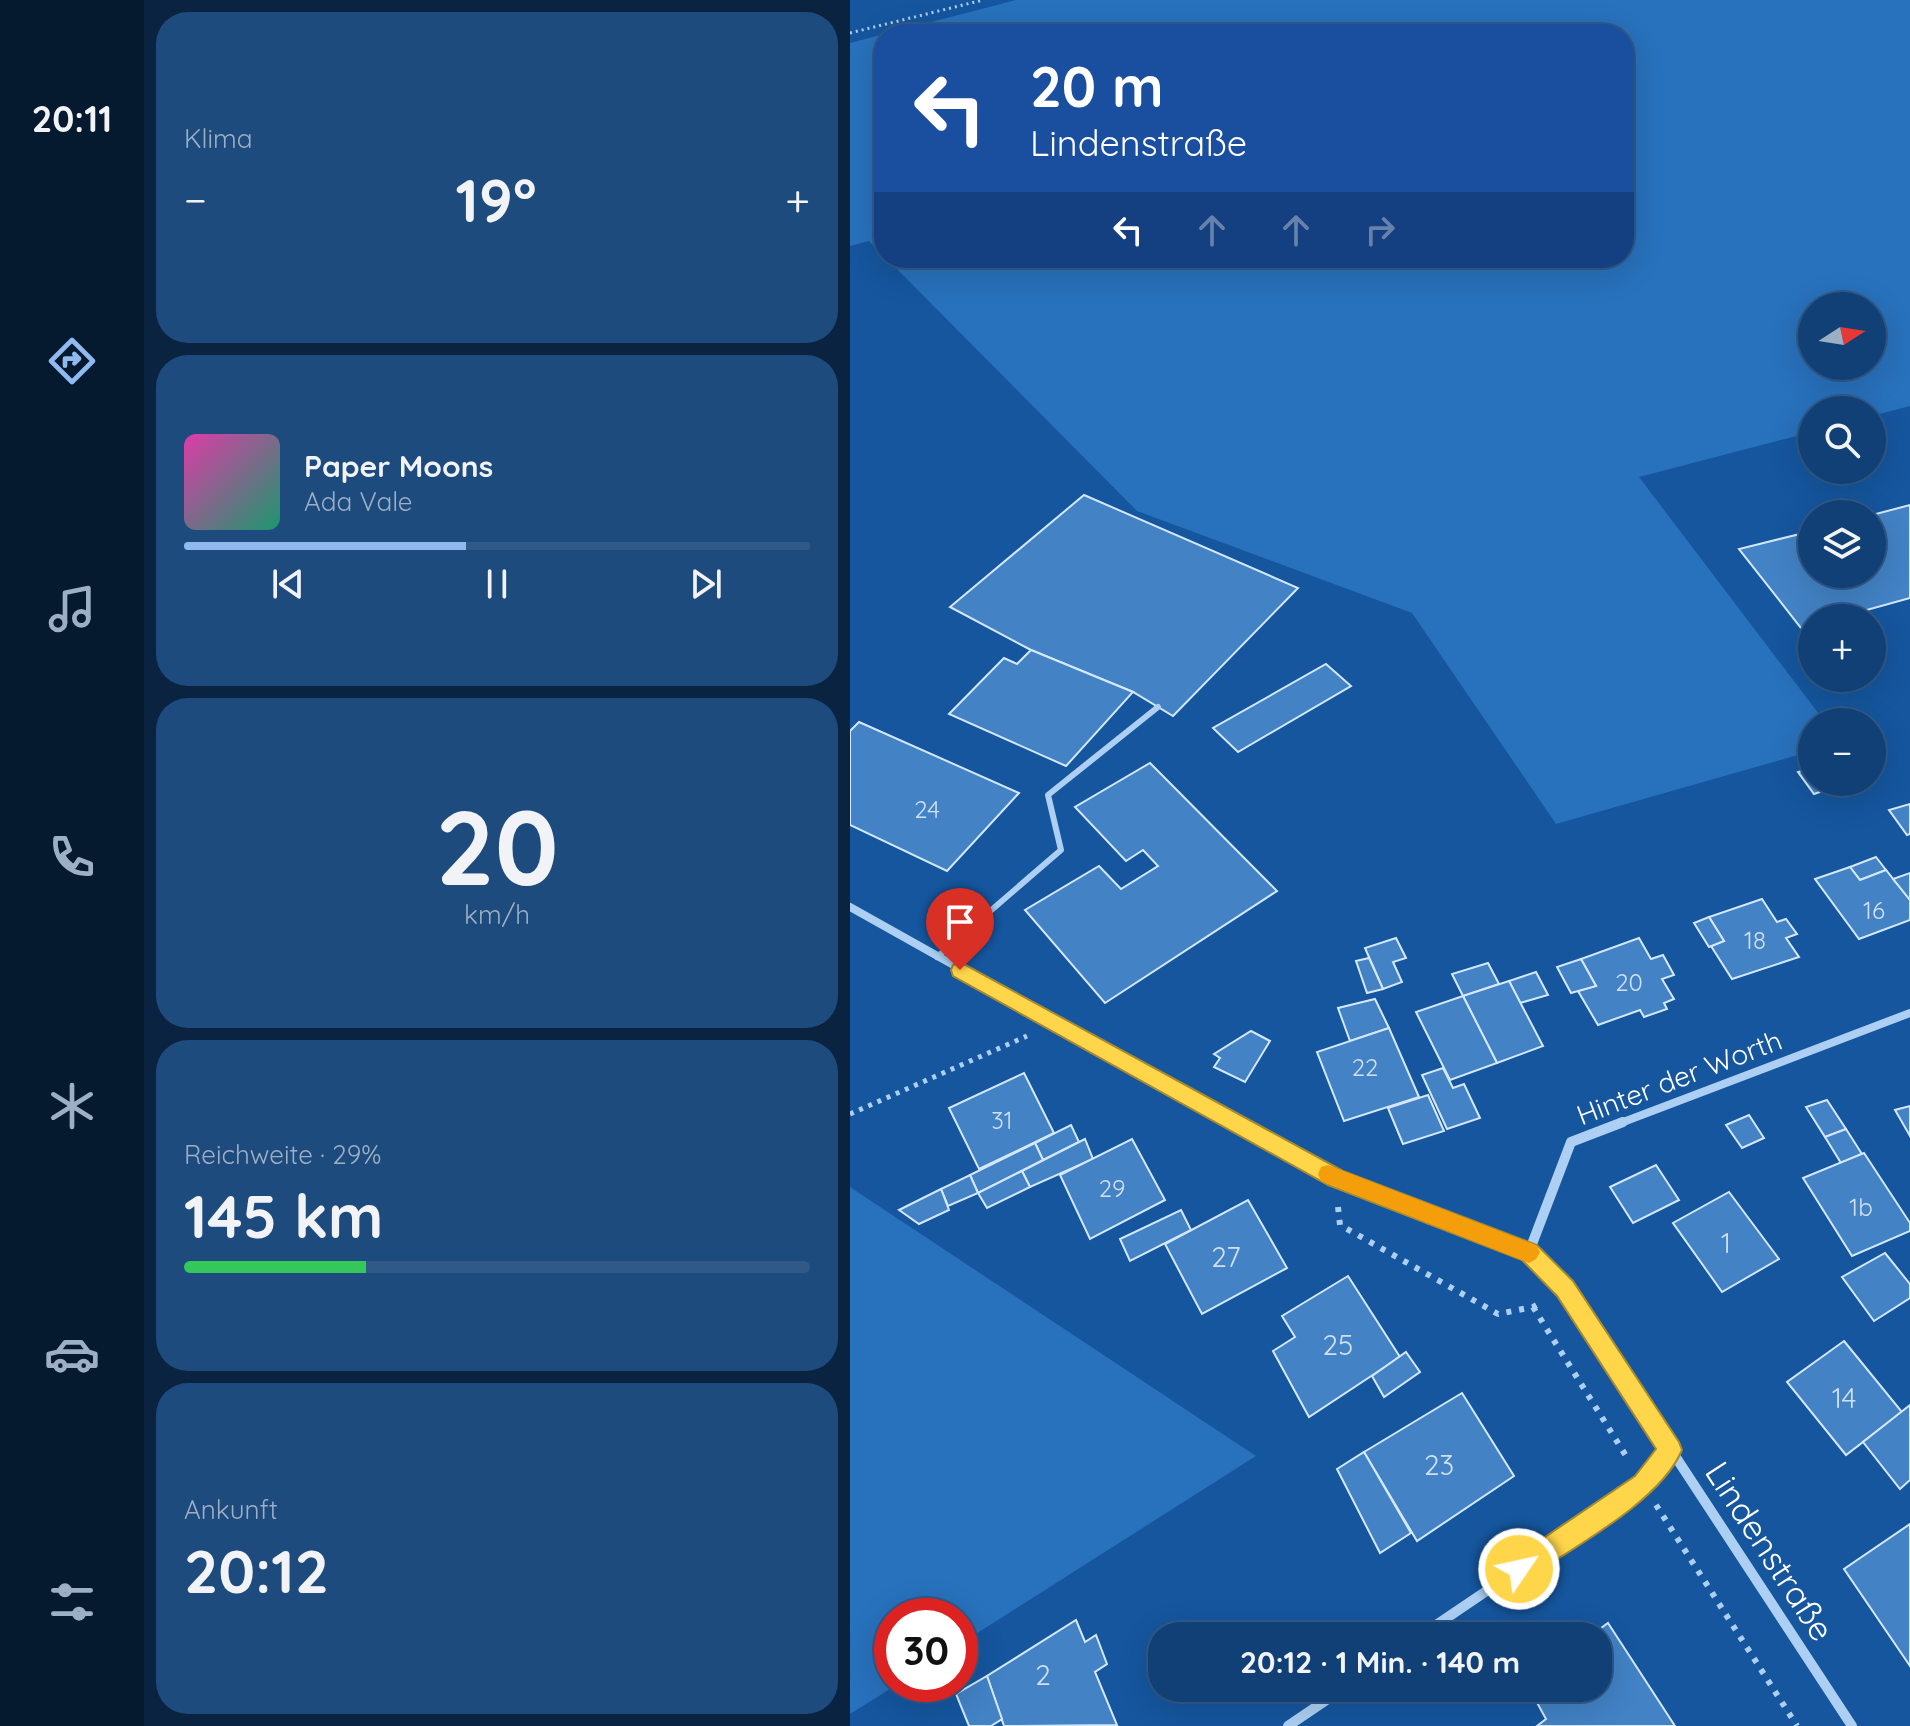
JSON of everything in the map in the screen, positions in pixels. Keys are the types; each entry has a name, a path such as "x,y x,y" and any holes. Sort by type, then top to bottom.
{"street":[{"path":"850,907 1054,1024 1336,1178 1529,1252"},
{"name":"Hinter der Worth","path":"1529,1252 1571,1142 1910,1013"},
{"name":"Lindenstraße","path":"1529,1252 1565,1288 1852,1726"},
{"path":"1441,1622 1643,1485 1670,1450"},
{"path":"1288,1726 1323,1702"}],"lane":[{"path":"937,957 1061,850 1048,795 1158,707"}],"path":[{"path":"886,24 983,0"},
{"path":"850,33 874,27"},
{"path":"850,1114 1054,1024"},
{"path":"1336,1178 1340,1225 1498,1314 1533,1307 1565,1288"},
{"path":"1533,1307 1797,1726"}],"shaded area":[{"path":"1016,0 1910,0 1910,406 1886,412 1886,396 1798,396 1798,436 1639,477 1798,686 1798,692 1802,692 1814,708 1798,708 1798,755 1556,824 1412,613 1137,511 896,268 1634,268 1634,24 924,24"},
{"path":"874,37 874,246 869,241 850,246 850,43"},
{"path":"850,1187 1256,1456 978,1633 978,1598 874,1598 874,1699 850,1714"}],"building":[{"path":"1084,495 1298,588 1173,716 1133,692 1031,650 950,607"},
{"path":"1910,505 1910,598 1886,605 1798,604 1798,624 1739,549 1798,534 1798,588 1886,588 1886,511"},
{"path":"1031,650 1133,692 1066,766 949,714 1004,658 1017,664"},
{"path":"1326,664 1351,686 1238,752 1213,728"},
{"path":"859,722 1019,793 947,871 850,825 850,731"},
{"path":"1150,763 1277,891 1105,1003 1025,910 1099,866 1121,889 1158,866 1143,850 1126,861 1075,807"},
{"path":"1910,804 1910,834 1907,835 1889,810"},
{"path":"1876,857 1886,870 1860,880 1850,867"},
{"path":"1850,867 1860,880 1886,870 1910,900 1910,920 1859,939 1815,879"},
{"path":"1910,873 1910,900 1893,879"},
{"path":"1762,899 1777,922 1786,919 1797,934 1786,938 1799,957 1732,979 1711,946 1724,941 1709,917"},
{"path":"1709,917 1724,941 1709,947 1694,923"},
{"path":"1396,938 1406,958 1393,962 1402,982 1383,989 1365,948"},
{"path":"1639,938 1651,959 1663,955 1674,975 1662,979 1674,999 1664,1003 1667,1009 1644,1017 1640,1010 1598,1025 1578,991 1596,986 1581,959"},
{"path":"1369,958 1383,989 1367,993 1356,961"},
{"path":"1581,959 1596,986 1571,993 1557,967"},
{"path":"1488,963 1499,984 1463,996 1452,974"},
{"path":"1536,972 1548,995 1520,1003 1509,981"},
{"path":"1509,981 1543,1046 1497,1063 1463,996"},
{"path":"1463,996 1497,1063 1450,1080 1416,1012"},
{"path":"1375,999 1389,1028 1350,1041 1338,1008"},
{"path":"1389,1028 1419,1097 1344,1121 1317,1052"},
{"path":"1251,1031 1270,1041 1245,1082 1214,1067 1220,1058 1214,1054"},
{"path":"1443,1068 1453,1088 1464,1084 1480,1118 1447,1129 1422,1075"},
{"path":"1024,1073 1054,1133 979,1169 949,1108"},
{"path":"1428,1095 1444,1131 1403,1144 1388,1108"},
{"path":"1827,1100 1846,1129 1825,1137 1806,1107"},
{"path":"1910,1106 1910,1136 1895,1110"},
{"path":"1749,1115 1764,1138 1742,1148 1726,1125"},
{"path":"1071,1125 1079,1142 1043,1160 1035,1143"},
{"path":"1846,1129 1862,1154 1841,1163 1825,1137"},
{"path":"1085,1139 1093,1159 1030,1187 1022,1171"},
{"path":"1132,1139 1165,1200 1090,1239 1060,1175"},
{"path":"1035,1143 1043,1160 978,1193 970,1175"},
{"path":"1864,1153 1910,1223 1910,1231 1852,1256 1803,1178"},
{"path":"1656,1165 1679,1200 1633,1223 1610,1187"},
{"path":"1022,1171 1030,1187 987,1208 978,1193"},
{"path":"970,1175 978,1193 948,1206 941,1189"},
{"path":"941,1189 949,1210 919,1224 899,1210"},
{"path":"1729,1192 1779,1259 1722,1292 1673,1223"},
{"path":"1248,1200 1287,1268 1202,1314 1165,1244"},
{"path":"1181,1210 1191,1230 1130,1261 1120,1239"},
{"path":"1885,1253 1910,1284 1910,1298 1874,1321 1842,1277"},
{"path":"1348,1276 1400,1357 1309,1417 1273,1351 1295,1337 1282,1316"},
{"path":"1844,1341 1902,1412 1846,1455 1787,1382"},
{"path":"1406,1352 1420,1372 1384,1397 1372,1376"},
{"path":"1462,1393 1514,1476 1417,1541 1364,1452"},
{"path":"1910,1405 1910,1480 1900,1489 1863,1442"},
{"path":"1364,1452 1411,1533 1380,1553 1337,1469"},
{"path":"1910,1524 1910,1666 1844,1569"},
{"path":"1076,1620 1085,1642 1096,1635 1107,1664 1095,1672 1117,1725 1004,1726 987,1676"},
{"path":"1612,1629 1675,1726 1537,1726 1546,1719 1537,1702 1612,1702"},
{"path":"987,1676 1002,1719 991,1726 969,1726 959,1702 978,1702 978,1681"}],"slow traffic":[{"path":"1328,1174 1529,1252"}],"route":[{"path":"960,970 1336,1178 1529,1252 1565,1288 1670,1450 1643,1485 1519,1569"}]}
